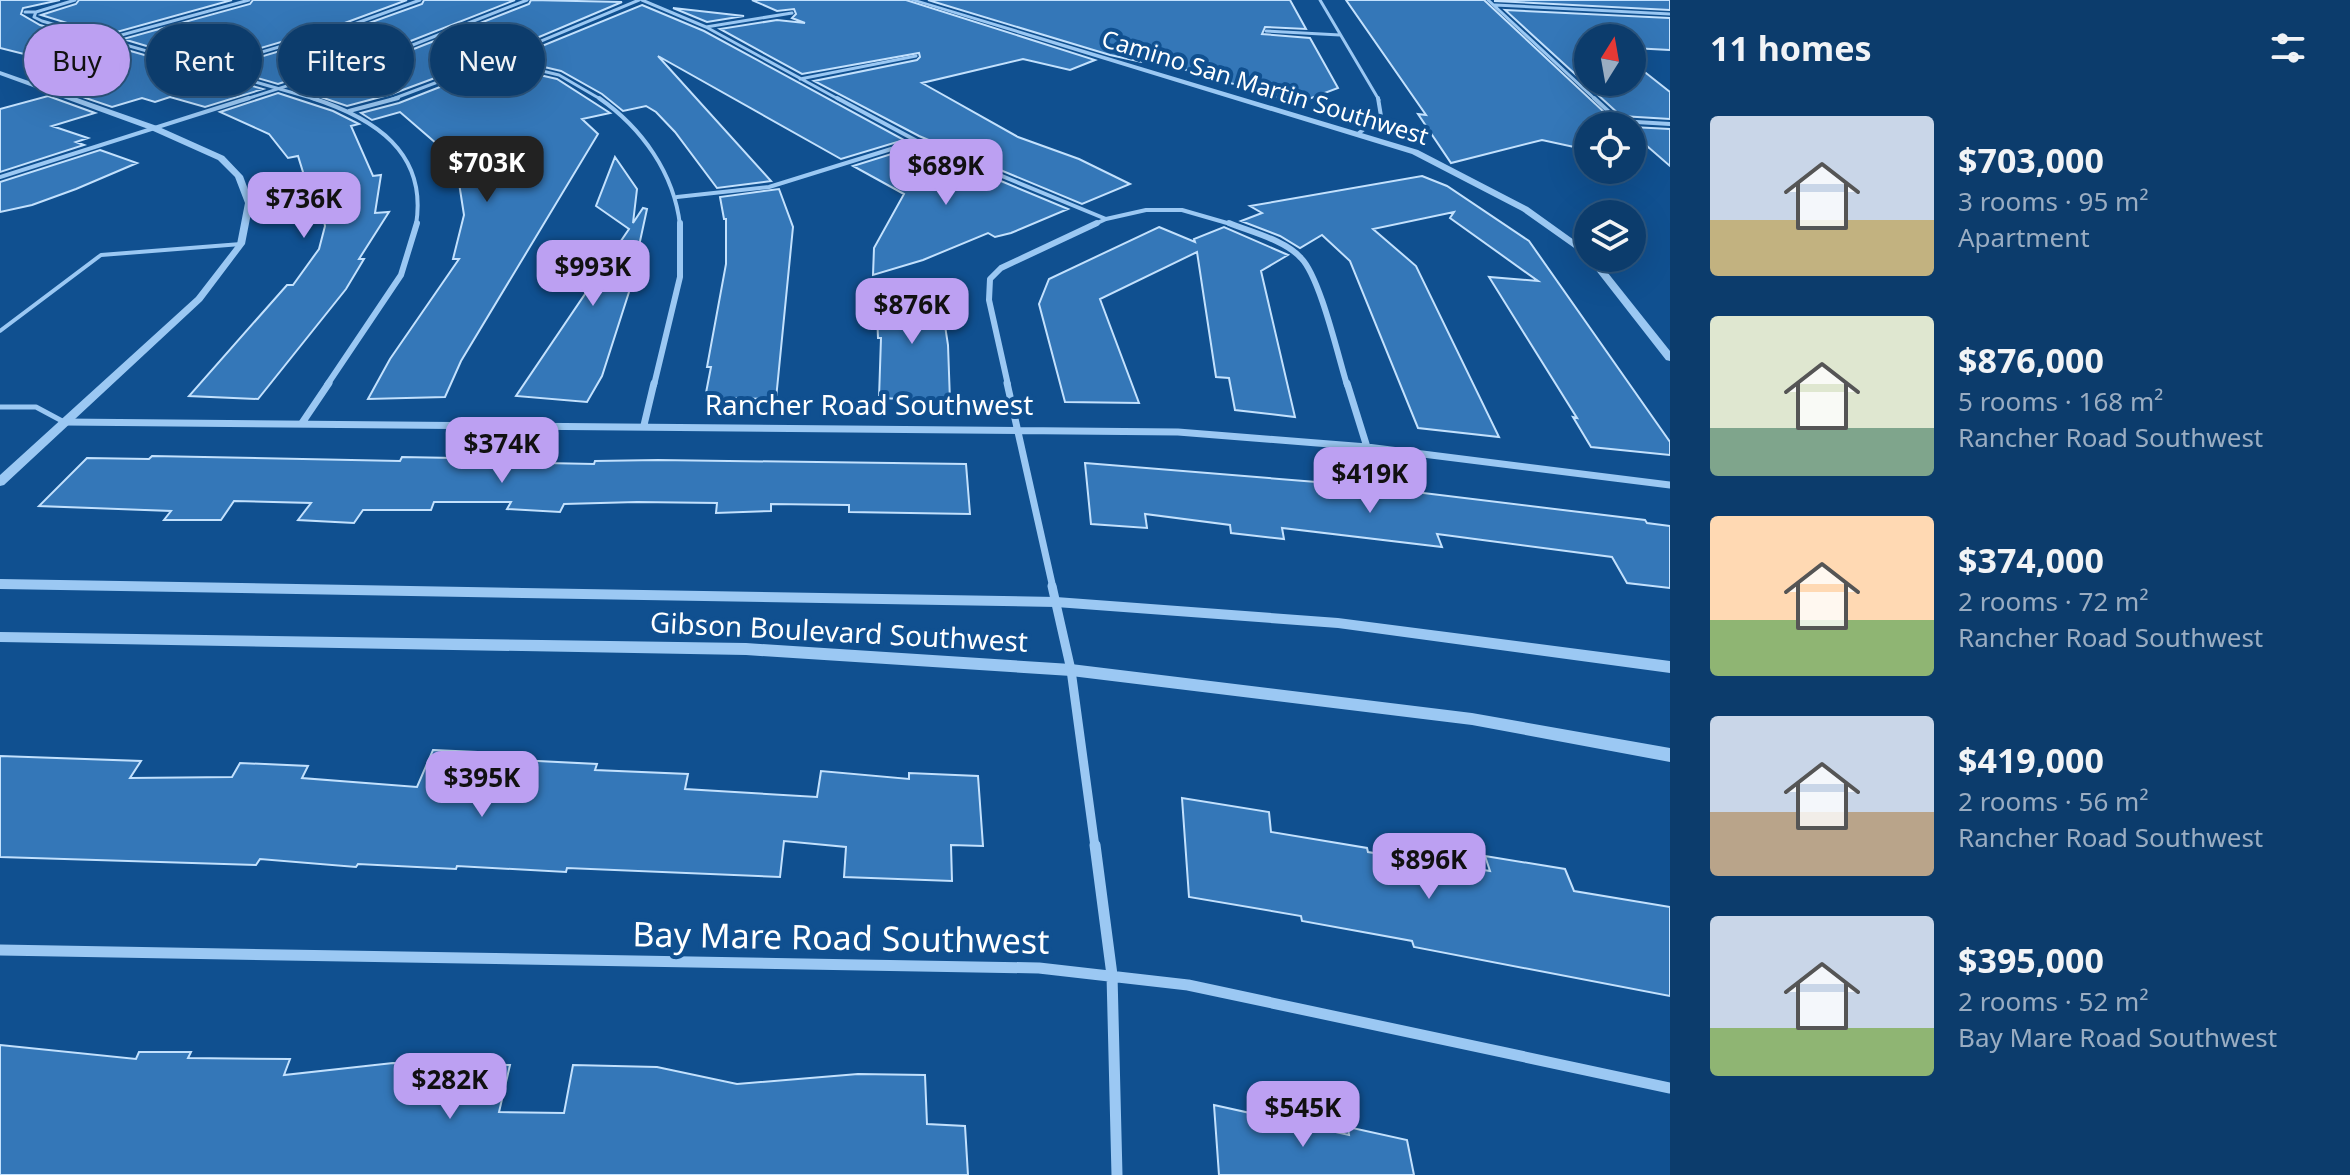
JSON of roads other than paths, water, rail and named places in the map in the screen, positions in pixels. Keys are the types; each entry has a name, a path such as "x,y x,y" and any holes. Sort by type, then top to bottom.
{"street":[{"path":"25,12 36,12 75,0"},
{"path":"130,32 249,0"},
{"path":"262,52 420,0"},
{"path":"414,44 527,0"},
{"path":"545,40 641,0 706,27 917,141 1106,219"},
{"name":"Camino San Martin Southwest","path":"912,0 1415,152 1525,209 1574,244"},
{"path":"1320,0 1379,100 1381,116 1359,133"},
{"path":"1488,0 1619,121 1670,124"},
{"path":"1494,5 1670,14"},
{"path":"36,12 34,17 52,24"},
{"path":"706,27 792,13"},
{"path":"1266,31 1340,35"},
{"path":"800,79 916,56"},
{"path":"545,70 578,84 636,129 659,158 677,197 681,271 644,425"},
{"path":"0,73 154,128 221,158 239,176 249,203 241,244 199,299 0,482"},
{"path":"349,111 430,85"},
{"path":"0,177 278,89"},
{"path":"302,423 401,275 413,248 420,195 416,173 394,140 376,125 315,96"},
{"path":"677,197 769,187 917,141"},
{"path":"0,168 11,173"},
{"path":"1117,1175 1112,975 1071,670 989,300 990,279 1001,268 1106,219 1146,210 1182,210 1219,219 1280,244 1301,257 1312,275 1367,447"},
{"name":"Camino San Martin Southwest","path":"1603,272 1670,358"},
{"name":"Rancher Road Southwest","path":"64,422 1016,428 1178,432 1367,447 1670,485"},
{"name":"Gibson Boulevard Southwest","path":"0,584 1056,602 1338,623 1670,667"},
{"name":"Gibson Boulevard Southwest","path":"0,637 746,649 1071,670 1472,719 1670,755"},
{"name":"Bay Mare Road Southwest","path":"0,950 1039,968 1188,985 1670,1088"}],"lane":[{"path":"0,331 101,255 241,244"},
{"path":"0,407 36,407 64,422"}]}
